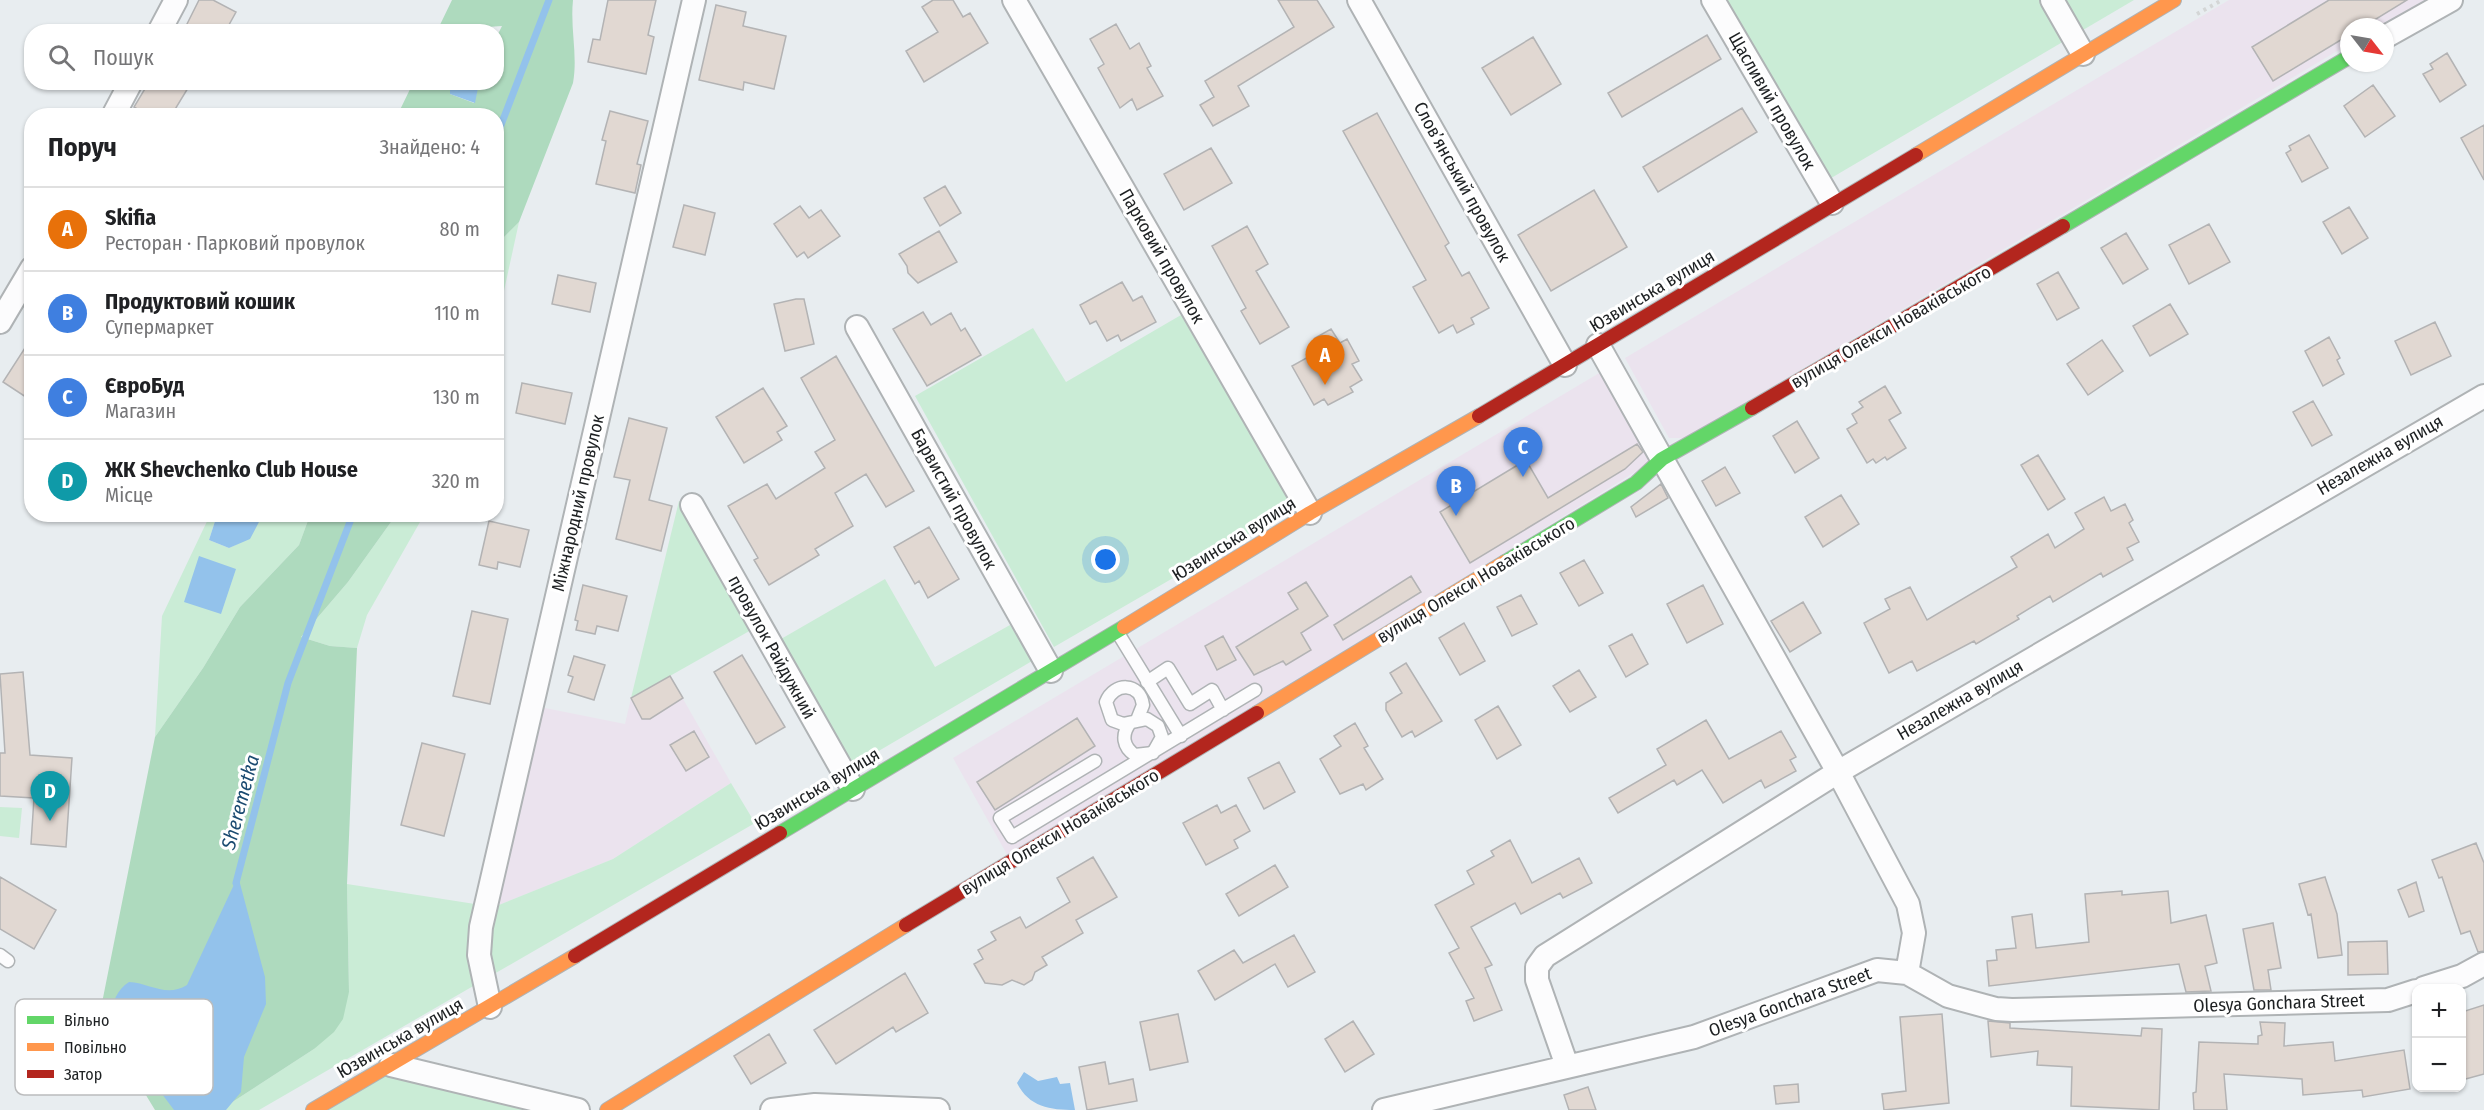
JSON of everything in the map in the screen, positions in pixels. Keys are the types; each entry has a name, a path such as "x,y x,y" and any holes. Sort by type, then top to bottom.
{"main road":[{"name":"Юзвинська вулиця","path":"313,1110 490,1007 1117,632 1310,513 1565,365 2174,0"},
{"name":"вулиця Олекси Новаківського","path":"607,1110 888,936 1636,483 1662,459 1846,354 2340,62"}],"street":[{"path":"163,24 176,0"},
{"name":"Міжнародний провулок","path":"490,1007 479,955 481,927 694,0"},
{"name":"Парковий провулок","path":"1014,0 1310,513"},
{"name":"Словʼянський провулок","path":"1359,0 1565,365"},
{"name":"Щасливий провулок","path":"1713,0 1832,203"},
{"path":"2052,0 2083,54"},
{"path":"2394,32 2451,0"},
{"path":"117,108 127,90"},
{"path":"0,322 24,283"},
{"name":"Барвистий провулок","path":"858,327 1051,671"},
{"path":"1598,345 1838,772 1908,904 1914,933 1907,973"},
{"name":"Незалежна вулиця","path":"1567,1066 1537,980 1537,968 1545,956 1838,772 2484,396"},
{"name":"провулок Райдужний","path":"692,505 853,789"},
{"path":"2437,984 2462,976 2484,964"},
{"name":"Olesya Gonchara Street","path":"1384,1110 1694,1037 1864,972 1877,970 1907,973 1948,996 1996,1009 2012,1010 2388,1000 2412,992"},
{"path":"391,1065 578,1110"},
{"path":"772,1110 797,1105 938,1110"}],"lane":[{"path":"1117,632 1181,736"},
{"path":"1147,682 1168,668 1190,704 1212,690 1223,710"},
{"path":"1095,761 1000,818 1012,837 1255,690"},
{"path":"1153,721 1161,731 1161,743 1153,753 1141,756 1126,746 1124,734 1133,722 1153,721"}],"shaded area":[{"path":"2229,0 2425,0 2394,18 2340,18 2340,49 1686,438 1669,438 1625,358"},
{"path":"1606,369 1656,459 1009,858 953,758"},
{"path":"670,676 731,783 613,859 494,907 540,707 625,724 631,698"}],"green space":[{"path":"452,0 573,0 575,62 573,83 519,222 504,237 504,108 401,108 410,90 450,90 450,94 474,103 477,90 504,90 504,24 440,24"},
{"path":"1713,0 2134,0 1821,184"},
{"path":"519,222 504,291 504,237"},
{"path":"1181,315 1294,508 1054,647 915,396 1033,328 1066,382"},
{"path":"679,501 692,505 760,625 631,698"},
{"path":"207,522 215,522 209,540 229,548 243,541 259,522 307,522 299,545 240,607 203,668 155,737 162,616"},
{"path":"307,522 391,522 348,582 301,637 330,646 357,648 347,884 349,992 343,1019 334,1032 314,1049 220,1110 155,1110 146,1095 213,1095 213,999 103,999 155,737 203,668 240,607 299,545"},
{"path":"391,522 420,522 367,615 357,648 330,646 301,637 348,582"},
{"path":"885,579 935,667 1010,625 1032,661 853,766 781,639"},
{"path":"731,783 755,823 259,1110 220,1110 314,1049 349,992 347,884 494,907 613,859"},
{"path":"0,807 22,808 19,838 0,836"},
{"path":"393,1069 577,1110 324,1110"}],"water":[{"path":"450,90 478,90 475,103 450,94"},
{"path":"215,522 259,522 250,539 229,548 209,540"},
{"path":"199,556 236,569 221,614 184,602"},
{"path":"238,876 265,977 266,1004 244,1057 241,1092 226,1110 174,1110 163,1095 213,1095 213,999 115,999 119,991 129,982 165,990 179,989 187,985"},
{"path":"1024,1072 1038,1081 1057,1077 1060,1084 1070,1083 1075,1110 1049,1108 1034,1102 1017,1083"}],"building":[{"path":"199,0 213,0 236,12 229,24 187,24"},
{"path":"608,0 656,0 648,35 654,37 646,74 588,62 593,39 600,40"},
{"path":"933,0 953,0 963,17 970,13 988,43 924,82 906,51 938,32 922,7"},
{"path":"1278,0 1317,0 1334,27 1238,86 1249,106 1213,126 1200,105 1214,97 1205,81 1294,27"},
{"path":"2329,0 2407,0 2378,18 2340,18 2340,40 2273,81 2252,47"},
{"path":"716,5 746,12 743,26 786,36 774,89 744,82 743,90 699,80"},
{"path":"1116,24 1130,49 1139,43 1151,66 1147,68 1163,96 1137,110 1132,99 1120,108 1098,68 1104,64 1090,39"},
{"path":"1707,35 1721,59 1622,117 1608,93"},
{"path":"1533,37 1561,84 1511,115 1482,68"},
{"path":"2447,53 2466,85 2440,102 2423,74 2433,69 2430,64"},
{"path":"2373,85 2395,116 2365,137 2344,106"},
{"path":"144,90 187,90 176,108 134,107"},
{"path":"1742,108 1757,132 1658,192 1643,167"},
{"path":"610,111 648,121 637,164 641,165 635,193 596,184 606,141 602,140"},
{"path":"1377,113 1449,243 1445,246 1462,276 1469,272 1489,308 1471,318 1474,324 1457,333 1453,325 1439,333 1413,287 1426,280 1343,131"},
{"path":"2484,125 2484,180 2461,138"},
{"path":"2309,135 2328,168 2302,182 2286,153 2291,150 2289,146"},
{"path":"1211,148 1232,183 1184,210 1164,174"},
{"path":"945,186 961,213 940,226 924,198"},
{"path":"1594,190 1627,247 1551,291 1518,235"},
{"path":"684,205 715,213 705,255 673,247"},
{"path":"800,206 809,218 821,210 840,236 808,258 804,252 797,257 774,224"},
{"path":"2349,207 2368,238 2342,254 2323,222"},
{"path":"2209,224 2230,262 2189,284 2169,245"},
{"path":"1247,226 1268,264 1256,271 1289,327 1260,344 1241,311 1246,308 1212,246"},
{"path":"939,231 957,262 918,283 908,273 907,266 899,254"},
{"path":"2126,233 2148,269 2123,284 2101,248"},
{"path":"2058,272 2079,308 2057,320 2037,284"},
{"path":"558,275 596,283 590,312 552,304"},
{"path":"1122,282 1133,301 1142,296 1156,322 1121,341 1118,335 1107,341 1096,321 1090,324 1080,305"},
{"path":"804,299 814,344 785,351 774,304"},
{"path":"2170,304 2188,334 2150,356 2133,326"},
{"path":"923,312 931,325 951,313 961,331 965,328 981,355 927,386 893,329"},
{"path":"2435,322 2451,356 2411,375 2395,341"},
{"path":"1331,329 1340,343 1347,339 1359,361 1352,364 1362,380 1350,387 1353,392 1328,405 1324,399 1314,405 1292,366 1321,350 1315,338"},
{"path":"2329,337 2340,358 2337,360 2344,374 2323,386 2305,351"},
{"path":"2102,340 2123,371 2088,395 2067,364"},
{"path":"24,349 24,396 3,382"},
{"path":"836,356 914,491 886,507 866,474 835,493 853,526 815,549 819,555 769,585 754,560 758,558 728,506 767,484 776,499 825,468 815,452 835,440 801,378"},
{"path":"522,383 572,393 565,424 516,413"},
{"path":"1885,386 1901,413 1889,420 1906,448 1887,460 1885,457 1876,463 1873,459 1867,463 1847,429 1857,423 1852,414 1863,407 1859,402"},
{"path":"763,388 787,426 777,432 782,440 744,463 716,417"},
{"path":"2313,401 2332,435 2312,446 2293,412"},
{"path":"629,418 667,428 649,500 672,506 661,551 616,539 630,480 614,477"},
{"path":"1797,421 1819,458 1795,473 1773,436"},
{"path":"1637,444 1643,452 1625,469 1470,563 1440,512 1526,460 1548,498"},
{"path":"2038,455 2065,499 2048,510 2021,465"},
{"path":"1725,467 1740,493 1716,506 1702,481"},
{"path":"1661,484 1668,498 1636,517 1631,507"},
{"path":"1841,495 1859,524 1823,547 1805,517"},
{"path":"2104,497 2111,511 2125,504 2133,520 2129,523 2139,542 2127,548 2133,560 2103,577 2101,573 2053,602 2050,596 2017,616 2019,619 1976,644 1974,641 1917,671 1912,661 1889,673 1864,623 1890,609 1885,599 1910,587 1927,620 2017,567 2011,557 2048,534 2055,548 2084,529 2075,513"},
{"path":"489,522 529,530 520,567 498,562 497,569 479,565"},
{"path":"929,527 959,579 928,598 919,581 915,584 894,547"},
{"path":"1584,560 1603,593 1579,606 1560,573"},
{"path":"1411,576 1421,592 1343,640 1334,625"},
{"path":"1306,582 1328,616 1301,633 1311,650 1286,665 1283,661 1254,675 1236,647 1298,609 1288,593"},
{"path":"583,585 627,596 618,631 597,626 595,634 576,630 578,621 575,620"},
{"path":"1703,585 1723,624 1687,643 1667,604"},
{"path":"1521,595 1537,624 1512,636 1497,607"},
{"path":"1803,602 1821,633 1790,652 1771,621"},
{"path":"472,611 508,619 490,704 453,696"},
{"path":"1464,623 1485,661 1460,675 1439,638"},
{"path":"1632,634 1648,664 1626,677 1609,646"},
{"path":"1223,636 1236,660 1217,670 1205,646"},
{"path":"742,655 785,727 756,744 714,672"},
{"path":"574,656 605,665 594,700 568,692 573,677 568,675"},
{"path":"1406,663 1442,721 1415,737 1412,731 1402,737 1386,710 1386,703 1402,693 1390,673"},
{"path":"1579,670 1596,697 1570,712 1553,686"},
{"path":"23,672 30,755 72,758 66,847 31,844 34,798 0,796 0,753 5,753 0,674"},
{"path":"670,676 683,698 650,719 642,719 631,698"},
{"path":"1498,706 1521,745 1497,759 1475,720"},
{"path":"1077,718 1095,746 995,810 977,782"},
{"path":"1706,720 1729,759 1781,731 1796,757 1790,760 1796,771 1765,788 1761,780 1723,803 1702,770 1677,785 1674,780 1618,813 1609,798 1666,765 1657,749"},
{"path":"1355,723 1368,746 1364,748 1383,779 1366,790 1363,784 1340,794 1320,759 1341,746 1334,736"},
{"path":"694,731 709,757 686,771 670,745"},
{"path":"422,743 465,754 444,836 401,825"},
{"path":"1279,762 1295,792 1264,809 1248,778"},
{"path":"1217,805 1221,813 1236,805 1250,831 1234,840 1238,848 1206,865 1183,823"},
{"path":"1510,840 1532,883 1579,858 1592,883 1563,898 1560,893 1521,914 1515,903 1471,927 1492,965 1485,968 1502,1010 1474,1021 1466,1001 1474,998 1449,953 1459,948 1435,905 1474,884 1467,871 1494,856 1491,851"},
{"path":"2476,843 2484,863 2484,951 2478,952 2470,931 2461,934 2442,877 2439,878 2432,860"},
{"path":"1093,857 1117,897 1076,920 1083,933 1042,957 1047,965 1035,972 1032,980 1024,985 1012,980 1002,985 985,983 974,964 983,959 978,950 996,940 991,932 1020,917 1026,928 1070,902 1057,878"},
{"path":"1275,865 1288,887 1239,916 1226,894"},
{"path":"0,877 56,910 34,949 0,929"},
{"path":"2325,877 2337,914 2342,955 2318,958 2311,914 2308,915 2299,884"},
{"path":"2416,882 2424,911 2409,917 2398,890"},
{"path":"2122,891 2122,895 2168,891 2171,923 2206,915 2217,963 2205,966 2211,991 2186,992 2179,964 1989,986 1987,961 1997,960 1996,950 2016,948 2012,917 2032,914 2036,948 2089,942 2085,894"},
{"path":"2273,923 2281,968 2268,970 2271,990 2254,990 2243,929"},
{"path":"1294,935 1315,972 1288,987 1275,964 1215,1000 1198,971 1234,950 1243,963"},
{"path":"2387,941 2388,974 2348,975 2348,942"},
{"path":"905,973 928,1013 896,1032 893,1027 836,1064 814,1030"},
{"path":"2484,1005 2484,1074 2466,1079 2466,1038 2466,1011"},
{"path":"1178,1014 1188,1062 1150,1070 1140,1022"},
{"path":"1942,1014 1949,1103 1884,1110 1882,1094 1906,1091 1900,1017"},
{"path":"1353,1021 1374,1054 1345,1072 1325,1039"},
{"path":"1988,1021 2010,1023 2010,1028 2141,1036 2142,1028 2162,1029 2159,1110 2071,1106 2072,1067 2037,1065 2038,1051 1991,1057"},
{"path":"2260,1022 2285,1023 2284,1046 2333,1042 2335,1061 2404,1050 2410,1089 2363,1097 2362,1090 2303,1095 2302,1079 2224,1074 2227,1110 2194,1110 2193,1093 2196,1092 2199,1042 2258,1044 2258,1036 2262,1035"},
{"path":"769,1034 786,1063 751,1084 734,1056"},
{"path":"1105,1062 1109,1084 1133,1079 1137,1101 1087,1110 1079,1067"},
{"path":"1798,1084 1799,1102 1776,1104 1774,1086"},
{"path":"1588,1087 1596,1110 1569,1110 1564,1095"}],"waterway":[{"name":"Sheremetka","path":"504,117 549,0"},
{"name":"Sheremetka","path":"236,883 288,683 350,522"}],"traffic: fast":[{"path":"2063,226 2340,62"},
{"path":"1505,562 1636,483 1662,459 1752,408"},
{"path":"780,833 1124,627"}],"traffic: slow":[{"path":"1916,155 2174,0"},
{"path":"1124,627 1310,513 1479,416"},
{"path":"1257,713 1505,562"},
{"path":"607,1110 906,925"},
{"path":"313,1110 575,956"}],"traffic: jam":[{"path":"1479,416 1916,155"},
{"path":"1752,408 2063,226"},
{"path":"906,925 1257,713"},
{"path":"575,956 780,833"}],"place":[{"name":"Skifia","path":"1325,385"},
{"name":"ЄвроБуд","path":"1523,477"},
{"name":"Продуктовий кошик","path":"1456,516"},
{"name":"ЖК Shevchenko Club House","path":"50,821"}]}
